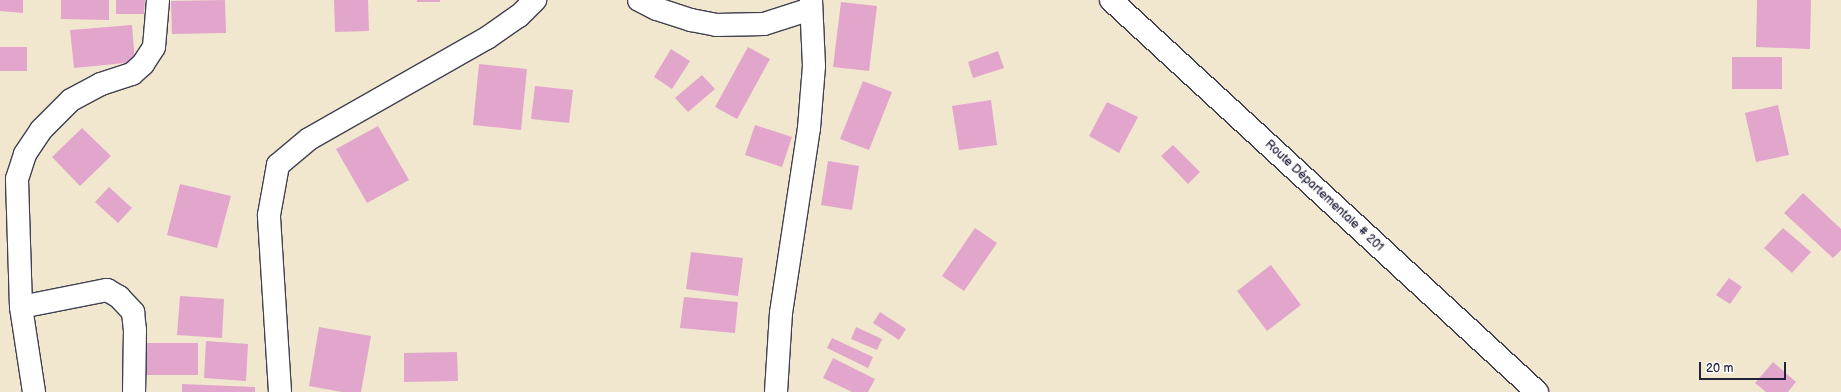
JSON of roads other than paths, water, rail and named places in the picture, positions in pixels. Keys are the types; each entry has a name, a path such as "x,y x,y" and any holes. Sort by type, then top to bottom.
{"street":[{"path":"34,392 21,307 16,179 25,154 41,130 71,100 101,84 132,74 143,64 154,46 158,0"},
{"path":"280,392 269,214 278,165 309,139 486,38 519,16 535,0"},
{"path":"639,0 657,9 691,20 716,25 764,24 811,4 814,66 809,128 781,312 776,392"},
{"name":"Route Départementale # 201","path":"1111,0 1537,392"},
{"path":"21,307 107,290 119,297 133,312 134,318 134,392"}]}
